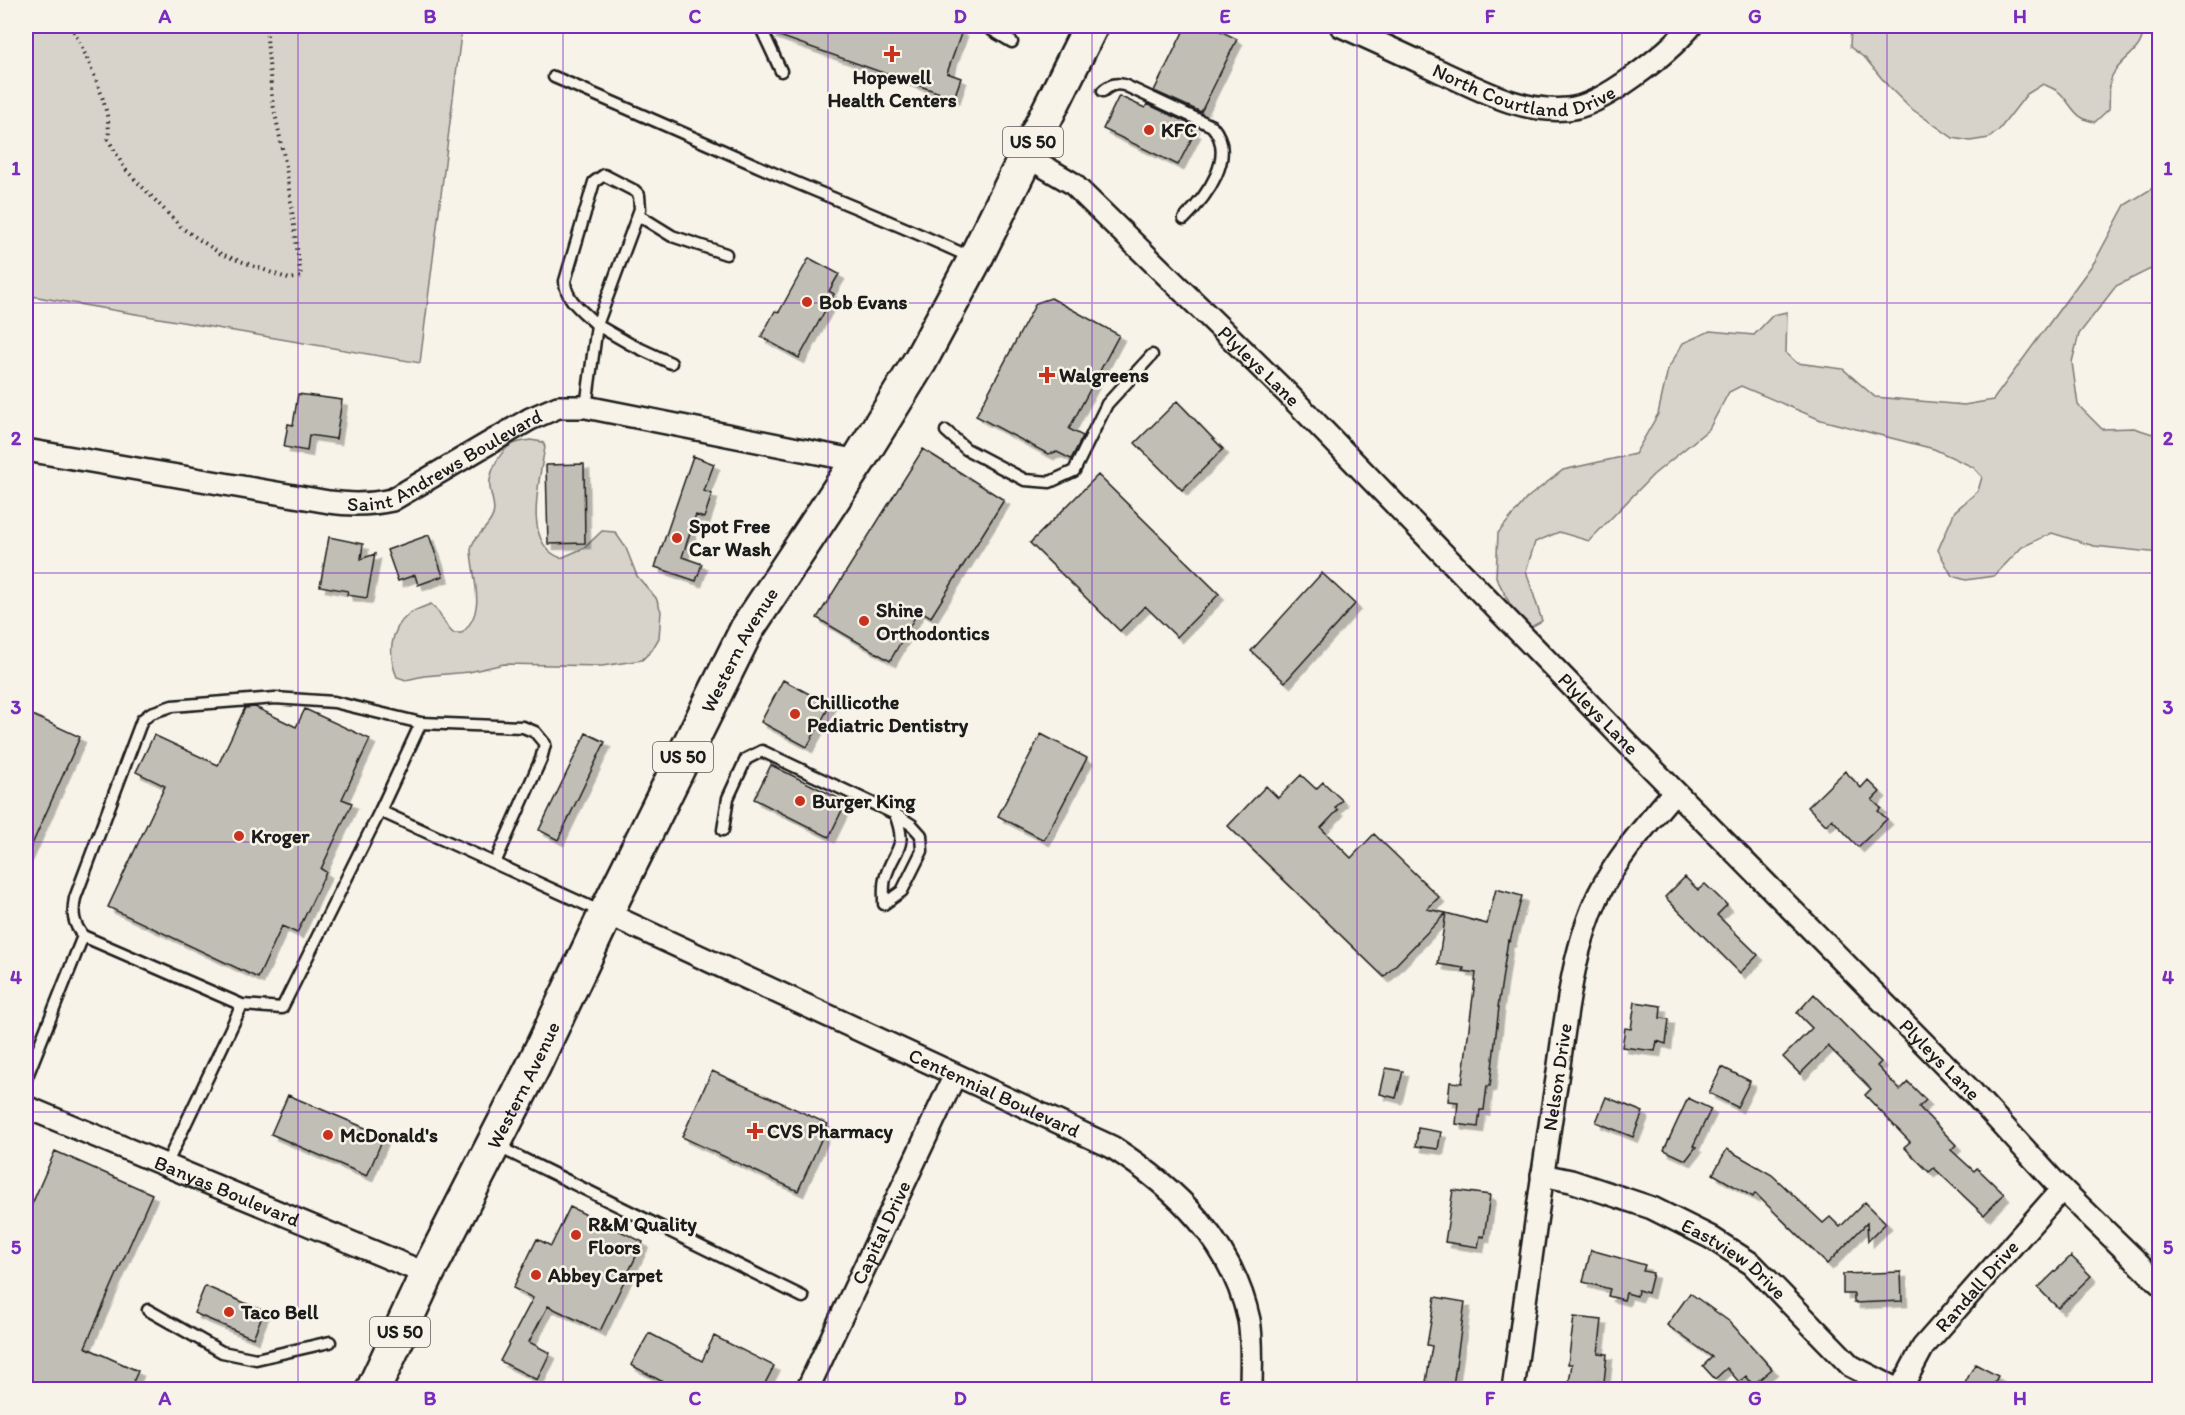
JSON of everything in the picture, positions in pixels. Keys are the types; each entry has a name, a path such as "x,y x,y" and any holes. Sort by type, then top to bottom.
{"main road":[{"name":"Western Avenue","path":"373,1389 427,1274 494,1145 747,629 858,461 920,361 975,259 1091,26"}],"street":[{"name":"North Courtland Drive","path":"1341,26 1495,96 1531,108 1569,110 1599,99 1641,71 1691,26"},
{"name":"Plyleys Lane","path":"1026,156 1072,183 1271,377 1674,792 1973,1093 2062,1189 2160,1284"},
{"name":"Saint Andrews Boulevard","path":"26,450 354,505 392,500 492,439 558,407 586,407 858,461"},
{"name":"Nelson Drive","path":"1512,1389 1571,988 1583,938 1599,895 1621,856 1674,792"},
{"name":"Centennial Boulevard","path":"606,913 1112,1147 1149,1171 1195,1216 1218,1243 1241,1293 1249,1322 1251,1389"},
{"name":"Capital Drive","path":"807,1389 955,1075"},
{"name":"Banyas Boulevard","path":"26,1107 427,1274"},
{"name":"Eastview Drive","path":"1542,1175 1571,1181 1652,1208 1710,1237 1752,1264 1851,1366 1899,1389"},
{"name":"Randall Drive","path":"1899,1389 1923,1347 2062,1189"}],"lane":[{"path":"760,26 781,71"},
{"path":"985,26 1012,42"},
{"path":"554,77 704,140 772,172 906,227 975,259"},
{"path":"1103,91 1117,83 1124,85 1212,126 1216,131 1222,149 1213,183 1198,205 1184,219"},
{"path":"586,407 597,325 640,209 639,195 635,191 604,175 594,182 565,280 565,289 568,296 597,325 630,344 671,363"},
{"path":"638,215 672,236 726,254"},
{"path":"946,431 966,449 1025,480 1050,482 1074,471 1107,404 1152,355"},
{"path":"421,723 282,1008 242,1005 83,936 75,925 72,912 75,898 142,720 151,713 172,706 275,698 334,702 421,723 523,727 535,732 545,744 541,759 495,862"},
{"path":"723,830 728,798 746,759 762,751 895,814 912,825 921,835 922,851 902,891 884,903 885,880 901,843 901,829 895,814"},
{"path":"380,811 606,913"},
{"path":"26,1079 83,936"},
{"path":"166,1166 242,1005"},
{"path":"494,1145 803,1297"},
{"path":"148,1310 222,1352 256,1359 330,1341"}],"path":[{"path":"71,26 85,52 101,94 110,129 108,139 125,169 152,199 182,228 221,254 289,279 301,278 286,167 272,99 266,26"}],"shaded area":[{"path":"26,26 462,26 420,363 26,295"},
{"path":"1851,26 2143,26 2143,35 2137,48 2121,63 2112,76 2109,109 2095,122 2083,118 2075,112 2059,92 2043,84 2027,94 1999,130 1989,138 1970,141 1953,138 1909,107 1866,59 1850,47"},
{"path":"2151,189 2159,191 2159,261 2153,268 2116,286 2079,334 2072,362 2078,405 2102,429 2134,428 2159,436 2159,553 2094,546 2052,533 2022,547 1994,576 1966,580 1952,576 1938,550 1955,511 1978,491 1982,477 1973,467 1934,449 1821,420 1741,386 1729,392 1709,429 1653,475 1589,541 1559,532 1535,542 1526,571 1542,621 1524,631 1496,577 1498,533 1527,498 1563,470 1635,454 1658,414 1668,369 1683,343 1710,331 1754,335 1773,315 1787,312 1786,353 1797,363 1843,369 1875,397 1964,405 1993,400 2095,261 2125,205"},
{"path":"530,440 543,442 545,447 536,509 541,539 549,551 561,558 584,548 602,531 615,532 626,548 637,576 656,598 661,611 659,638 642,660 602,666 504,664 469,672 406,680 397,677 392,661 392,644 397,628 409,614 431,604 453,633 462,633 470,624 477,604 471,550 474,541 488,525 494,512 490,483 492,471 508,447"}],"building":[{"name":"Hopewell Health Centers","path":"768,26 946,26 962,31 947,73 961,78 954,98 771,33"},
{"path":"1186,26 1210,26 1237,39 1201,112 1154,91"},
{"name":"KFC","path":"1119,96 1145,108 1147,104 1194,126 1192,131 1195,132 1178,165 1103,129"},
{"name":"Bob Evans","path":"809,258 839,274 829,291 834,294 799,358 761,337 775,311 779,312"},
{"name":"Walgreens","path":"1051,298 1119,335 1069,429 1083,436 1071,459 1057,452 1048,454 976,416 1036,303"},
{"path":"298,394 342,400 336,439 309,435 307,451 284,447 288,424 293,425"},
{"path":"1177,401 1223,449 1182,490 1135,443"},
{"path":"923,449 1004,500 931,617 919,610 890,661 817,618"},
{"name":"Spot Free Car Wash","path":"693,456 714,464 704,491 712,494 704,518 696,515 682,557 702,564 696,581 655,567"},
{"path":"584,464 585,543 548,544 546,465"},
{"path":"1098,475 1219,594 1177,637 1145,606 1120,631 1030,543"},
{"path":"429,535 443,576 418,585 415,575 398,581 387,550"},
{"path":"329,537 363,544 361,559 375,554 367,598 347,595 348,591 320,586"},
{"path":"1322,573 1355,604 1285,682 1251,651"},
{"name":"Chillicothe Pediatric Dentistry","path":"783,680 830,705 807,747 761,722"},
{"name":"Kroger","path":"255,707 296,727 305,709 370,739 342,799 352,803 321,869 326,872 297,933 282,926 258,978 108,907 165,786 136,772 154,735 218,765 245,708"},
{"path":"26,712 80,737 26,858"},
{"path":"586,733 605,742 558,840 539,830"},
{"path":"1041,734 1087,758 1044,840 998,816"},
{"name":"Burger King","path":"771,765 846,802 829,837 754,799"},
{"path":"1845,771 1861,788 1868,780 1880,792 1872,800 1881,808 1878,811 1887,819 1858,847 1832,819 1826,825 1808,807"},
{"path":"1301,775 1316,789 1323,782 1342,800 1335,808 1338,810 1321,828 1351,858 1374,834 1439,897 1427,909 1446,913 1384,977 1228,826 1266,786 1278,798"},
{"path":"1685,877 1698,890 1705,884 1727,905 1717,915 1758,955 1740,973 1665,897"},
{"path":"1496,889 1522,896 1510,941 1508,940 1490,1086 1487,1086 1484,1110 1480,1110 1478,1127 1456,1124 1458,1102 1448,1101 1450,1082 1462,1083 1476,973 1463,971 1464,968 1438,964 1446,913 1487,924"},
{"path":"1814,994 1881,1062 1877,1066 1900,1090 1908,1082 1926,1100 1919,1107 1956,1145 1951,1150 1974,1171 1977,1168 2004,1194 1984,1215 1934,1168 1929,1172 1904,1147 1910,1142 1865,1095 1871,1089 1828,1046 1800,1074 1783,1057 1812,1028 1797,1013"},
{"path":"1635,1002 1661,1006 1660,1018 1669,1019 1666,1044 1657,1041 1655,1051 1622,1047 1625,1028 1631,1029"},
{"path":"1722,1067 1750,1081 1737,1107 1709,1093"},
{"path":"1386,1068 1403,1071 1396,1098 1380,1094"},
{"name":"CVS Pharmacy","path":"712,1071 828,1124 798,1191 682,1137"},
{"name":"McDonald's","path":"288,1095 384,1136 367,1176 271,1134"},
{"path":"1606,1097 1643,1112 1633,1137 1596,1122"},
{"path":"1688,1098 1711,1109 1693,1146 1696,1147 1686,1160 1664,1150"},
{"path":"1418,1128 1441,1132 1438,1149 1416,1146"},
{"path":"1727,1149 1772,1175 1823,1223 1830,1217 1840,1227 1865,1202 1886,1223 1868,1241 1867,1223 1827,1264 1755,1193 1753,1197 1713,1174"},
{"path":"55,1151 152,1194 85,1347 138,1371 130,1389 39,1389 26,1383 26,1218"},
{"path":"1453,1190 1490,1195 1484,1237 1480,1236 1478,1247 1445,1242"},
{"path":"570,1207 643,1242 600,1331 548,1306 529,1342 550,1353 537,1380 500,1361 533,1298 513,1288 537,1239 551,1246"},
{"path":"1591,1250 1645,1265 1643,1271 1653,1273 1648,1293 1638,1290 1637,1296 1626,1293 1624,1300 1608,1296 1610,1289 1583,1282"},
{"path":"2071,1256 2091,1276 2058,1308 2038,1288"},
{"path":"1901,1272 1902,1301 1854,1303 1854,1294 1843,1294 1843,1274"},
{"name":"Taco Bell","path":"205,1286 264,1311 253,1338 194,1313"},
{"path":"1690,1293 1730,1322 1772,1369 1753,1385 1746,1376 1739,1382 1727,1368 1715,1379 1703,1366 1712,1357 1667,1325"},
{"path":"1435,1297 1465,1302 1453,1386 1426,1382 1432,1346 1427,1345"},
{"path":"1574,1317 1602,1320 1598,1353 1607,1354 1604,1382 1594,1381 1594,1385 1569,1382 1572,1364 1568,1364"},
{"path":"649,1333 702,1361 714,1336 774,1366 762,1389 676,1389 631,1365"},
{"path":"1975,1364 1998,1376 1991,1389 1962,1389"}],"place":[{"name":"Hopewell Health Centers","path":"892,54"},
{"name":"KFC","path":"1149,130"},
{"name":"Bob Evans","path":"807,302"},
{"name":"Walgreens","path":"1047,375"},
{"name":"Spot Free Car Wash","path":"677,538"},
{"name":"Shine Orthodontics","path":"864,621"},
{"name":"Chillicothe Pediatric Dentistry","path":"795,714"},
{"name":"Burger King","path":"800,801"},
{"name":"Kroger","path":"239,836"},
{"name":"CVS Pharmacy","path":"755,1131"},
{"name":"McDonald's","path":"328,1135"},
{"name":"R&M Quality Floors","path":"576,1235"},
{"name":"Abbey Carpet","path":"536,1275"},
{"name":"Taco Bell","path":"229,1312"}]}
